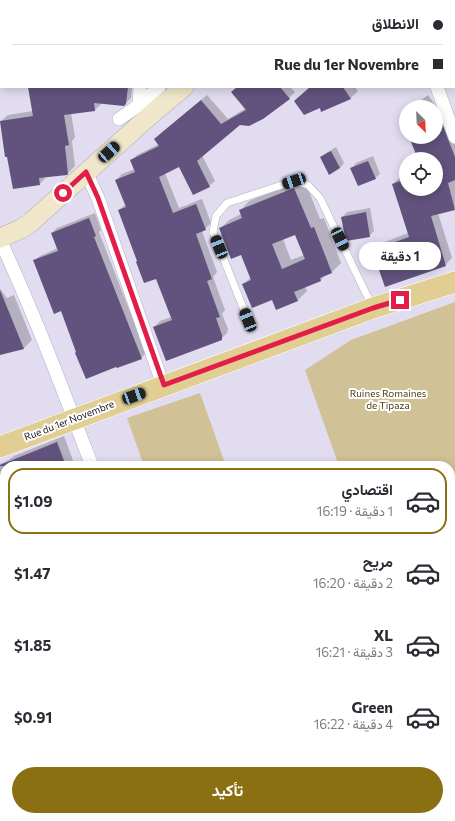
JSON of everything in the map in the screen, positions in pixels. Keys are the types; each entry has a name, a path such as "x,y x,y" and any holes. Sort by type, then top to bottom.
{"main road":[{"path":"0,239 30,223 183,88"},
{"name":"Rue du 1er Novembre","path":"0,447 74,418 373,308 455,282"}],"street":[{"path":"139,104 140,88"},
{"path":"119,119 158,88"},
{"path":"437,88 455,137"},
{"path":"86,172 98,198 164,385"},
{"path":"0,239 74,418 90,461"}],"lane":[{"path":"248,320 214,232 216,216 227,203 294,181 308,185 320,198 373,308"}],"green space":[{"name":"Ruines Romaines de Tipaza","path":"455,302 455,461 337,461 305,370 351,340"},
{"path":"200,393 224,461 142,461 127,418"}],"building":[{"path":"28,88 128,88 126,104 124,106 94,103 95,111 64,115 69,145 65,146 67,175 39,178 40,185 13,189 7,157 5,157 0,121 33,116"},
{"path":"236,88 281,88 290,99 263,119 249,126 240,125 197,161 210,187 193,195 179,167 159,177 173,213 196,204 206,230 196,234 212,279 207,281 220,317 216,318 222,335 222,340 166,361 153,327 172,320 156,279 144,283 118,210 126,207 115,180 135,172 130,160 159,146 154,139 201,100 221,124 246,110 231,92"},
{"path":"309,88 344,88 351,99 321,112 320,108 304,115 294,101"},
{"path":"443,126 455,157 455,180 448,183 455,210 431,216 446,266 385,287 372,250 409,237 392,184 399,182 399,196 443,196 443,152 415,152 412,144 443,144"},
{"path":"331,151 340,168 329,175 320,157"},
{"path":"368,161 376,179 358,186 350,168"},
{"path":"294,188 311,228 314,227 332,273 320,278 321,281 294,292 298,301 276,310 272,300 252,308 242,284 251,280 241,255 231,259 219,228 242,218 239,210","holes":["295,235 305,259 282,269 272,244"]},
{"path":"366,212 370,237 346,241 341,217"},
{"path":"89,218 96,236 94,237 142,359 117,368 116,367 86,379 75,353 76,352 61,311 54,314 33,260 58,251 51,233"},
{"path":"0,290 24,349 0,355"},
{"path":"57,442 64,461 10,461"}],"route":[{"path":"63,193 86,172 98,198 164,385 373,308 400,300"}]}
